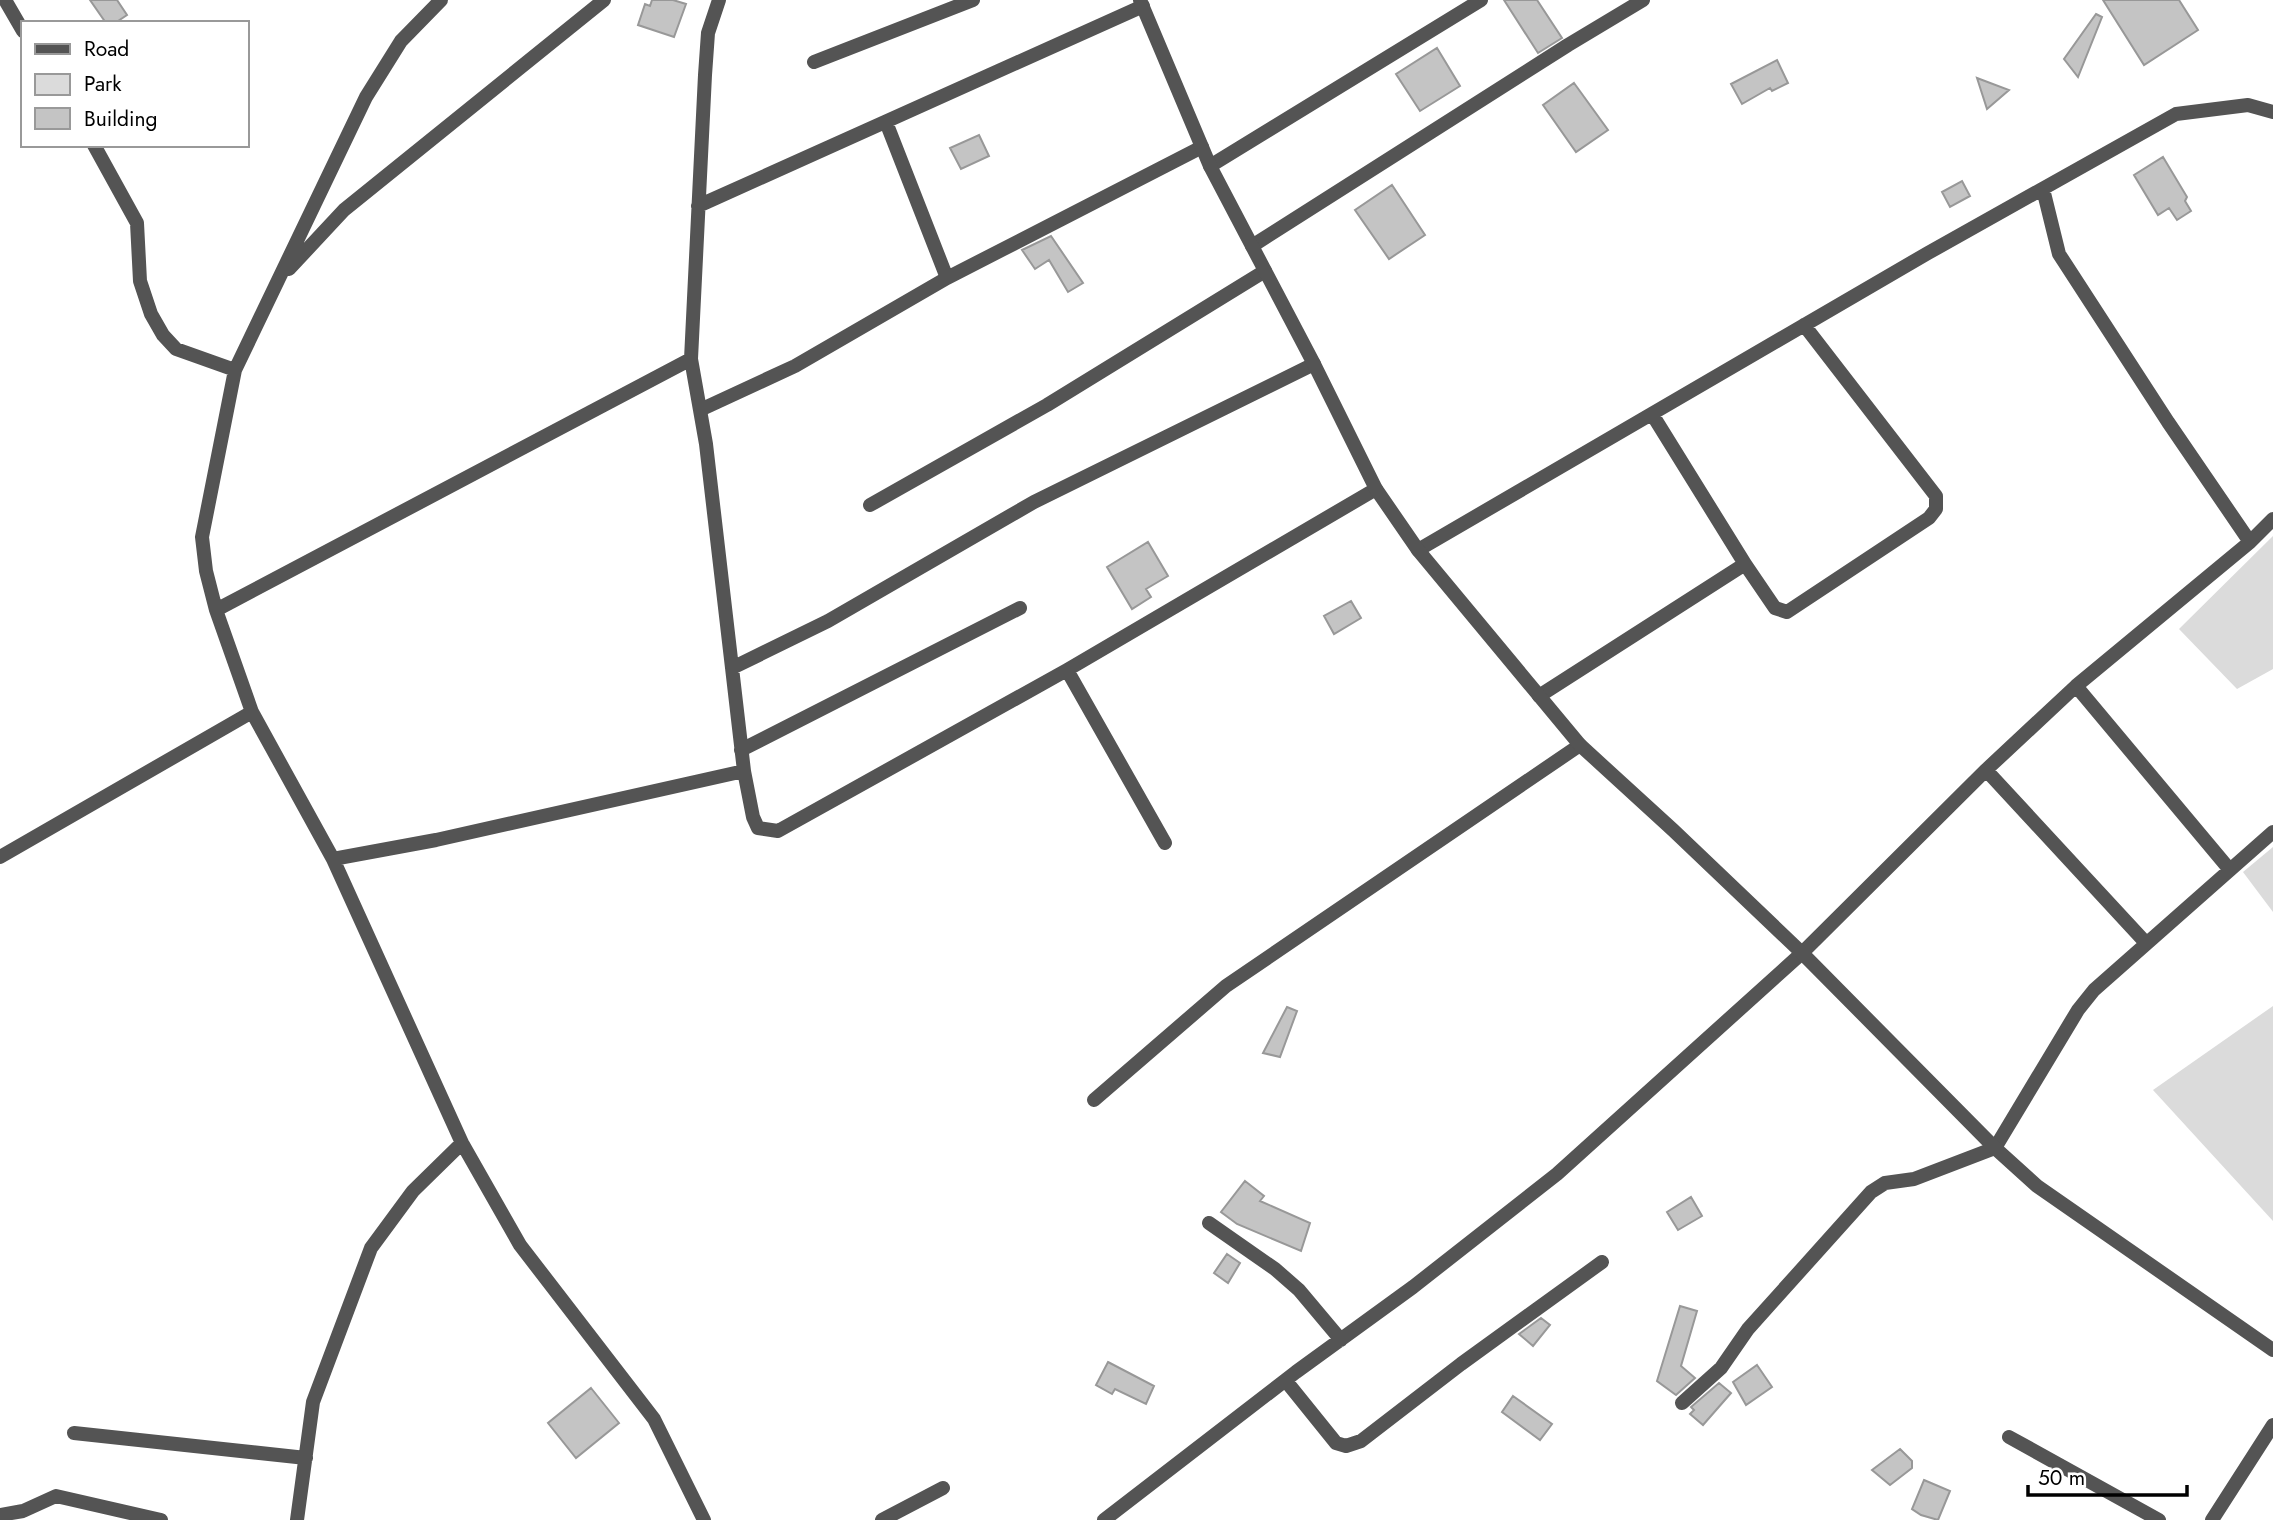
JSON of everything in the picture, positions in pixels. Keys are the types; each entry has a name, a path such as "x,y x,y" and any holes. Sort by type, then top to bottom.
{"street":[{"path":"5,0 21,28"},
{"path":"441,0 401,41 366,97 235,370 202,537 206,571 216,610 253,712 333,859 462,1143 520,1245 654,1419 704,1520"},
{"path":"279,279 344,210 604,0"},
{"path":"719,0 708,33 691,359 706,444 741,750 753,817 758,828 778,831 1067,670 1376,489"},
{"path":"814,62 973,0"},
{"path":"1210,166 1481,0"},
{"path":"1252,246 1643,0"},
{"path":"698,206 1141,3 1210,166 1376,489 1418,550 1580,745 1802,953 2037,1186 2273,1350"},
{"path":"1418,550 1804,325 2176,114 2248,105 2273,112"},
{"path":"886,122 947,278"},
{"path":"95,147 137,223 140,281 151,314 163,335 176,349 235,370"},
{"path":"701,410 795,366 947,278 1202,147"},
{"path":"2043,189 2060,254 2168,422 2250,542"},
{"path":"870,505 1047,405 1265,271"},
{"path":"1652,414 1745,564 1776,608 1787,612 1929,518 1936,509 1936,496 1804,325"},
{"path":"216,610 691,359"},
{"path":"732,668 828,621 1034,502 1314,364"},
{"path":"1104,1520 1558,1174 1802,953 1986,769 2076,686 2250,542 2273,519"},
{"path":"1539,696 1745,564"},
{"path":"741,750 1020,608"},
{"path":"1067,670 1165,844"},
{"path":"2076,686 2230,870"},
{"path":"0,857 253,712"},
{"path":"1094,1100 1226,986 1580,745"},
{"path":"1986,769 2147,943"},
{"path":"333,859 436,840 744,771"},
{"path":"1682,1403 1721,1368 1755,1321 1871,1192 1885,1183 1914,1179 1996,1148 2078,1010 2094,990 2273,832"},
{"path":"297,1520 313,1402 371,1248 413,1191 462,1143"},
{"path":"1209,1223 1275,1269 1299,1290 1340,1340"},
{"path":"1286,1381 1336,1443 1346,1446 1361,1441 1461,1364 1602,1262"},
{"path":"2212,1520 2273,1425"},
{"path":"74,1433 306,1458"},
{"path":"2009,1437 2159,1520"},
{"path":"882,1520 943,1488"},
{"path":"0,1515 23,1511 56,1496 161,1520"}],"green space":[{"path":"2273,536 2273,669 2237,689 2179,629"},
{"path":"2273,847 2273,912 2243,872"},
{"path":"2273,1006 2273,1221 2153,1090"}],"building":[{"path":"90,0 117,0 127,15 118,21 105,21"},
{"path":"652,0 673,0 686,4 674,37 638,25 645,4 650,6"},
{"path":"1504,0 1537,0 1562,38 1538,53"},
{"path":"2103,0 2179,0 2198,30 2144,65"},
{"path":"2096,14 2102,17 2078,77 2064,59"},
{"path":"1437,48 1460,86 1420,111 1396,74"},
{"path":"1777,60 1788,83 1772,91 1770,88 1742,104 1731,84"},
{"path":"1977,78 2009,90 1987,109"},
{"path":"1574,83 1608,130 1576,152 1543,105"},
{"path":"979,135 989,156 961,169 950,148"},
{"path":"2163,157 2187,197 2185,201 2191,211 2177,220 2169,208 2158,215 2134,175"},
{"path":"1962,181 1970,196 1950,207 1942,192"},
{"path":"1392,185 1425,235 1389,259 1355,210"},
{"path":"1051,236 1083,283 1068,292 1049,260 1035,269 1022,250"},
{"path":"1148,542 1168,576 1146,589 1151,597 1132,609 1107,567"},
{"path":"1351,601 1361,618 1334,634 1324,616"},
{"path":"1287,1007 1297,1011 1280,1057 1263,1053"},
{"path":"1245,1181 1264,1196 1260,1201 1310,1223 1301,1251 1237,1224 1221,1212"},
{"path":"1691,1197 1702,1216 1678,1230 1667,1212"},
{"path":"1227,1254 1240,1263 1228,1283 1214,1273"},
{"path":"1680,1306 1697,1311 1681,1366 1695,1378 1676,1395 1657,1381"},
{"path":"1541,1318 1550,1325 1533,1346 1519,1334"},
{"path":"1108,1362 1154,1386 1146,1404 1115,1389 1112,1394 1096,1385"},
{"path":"1757,1365 1772,1387 1746,1405 1733,1382"},
{"path":"1719,1383 1731,1393 1703,1425 1690,1414 1694,1410 1691,1407"},
{"path":"591,1388 619,1423 576,1458 548,1423"},
{"path":"1513,1396 1552,1424 1540,1440 1502,1412"},
{"path":"1900,1449 1912,1461 1912,1468 1890,1485 1872,1470"},
{"path":"1924,1480 1950,1491 1938,1520 1912,1509"}]}
